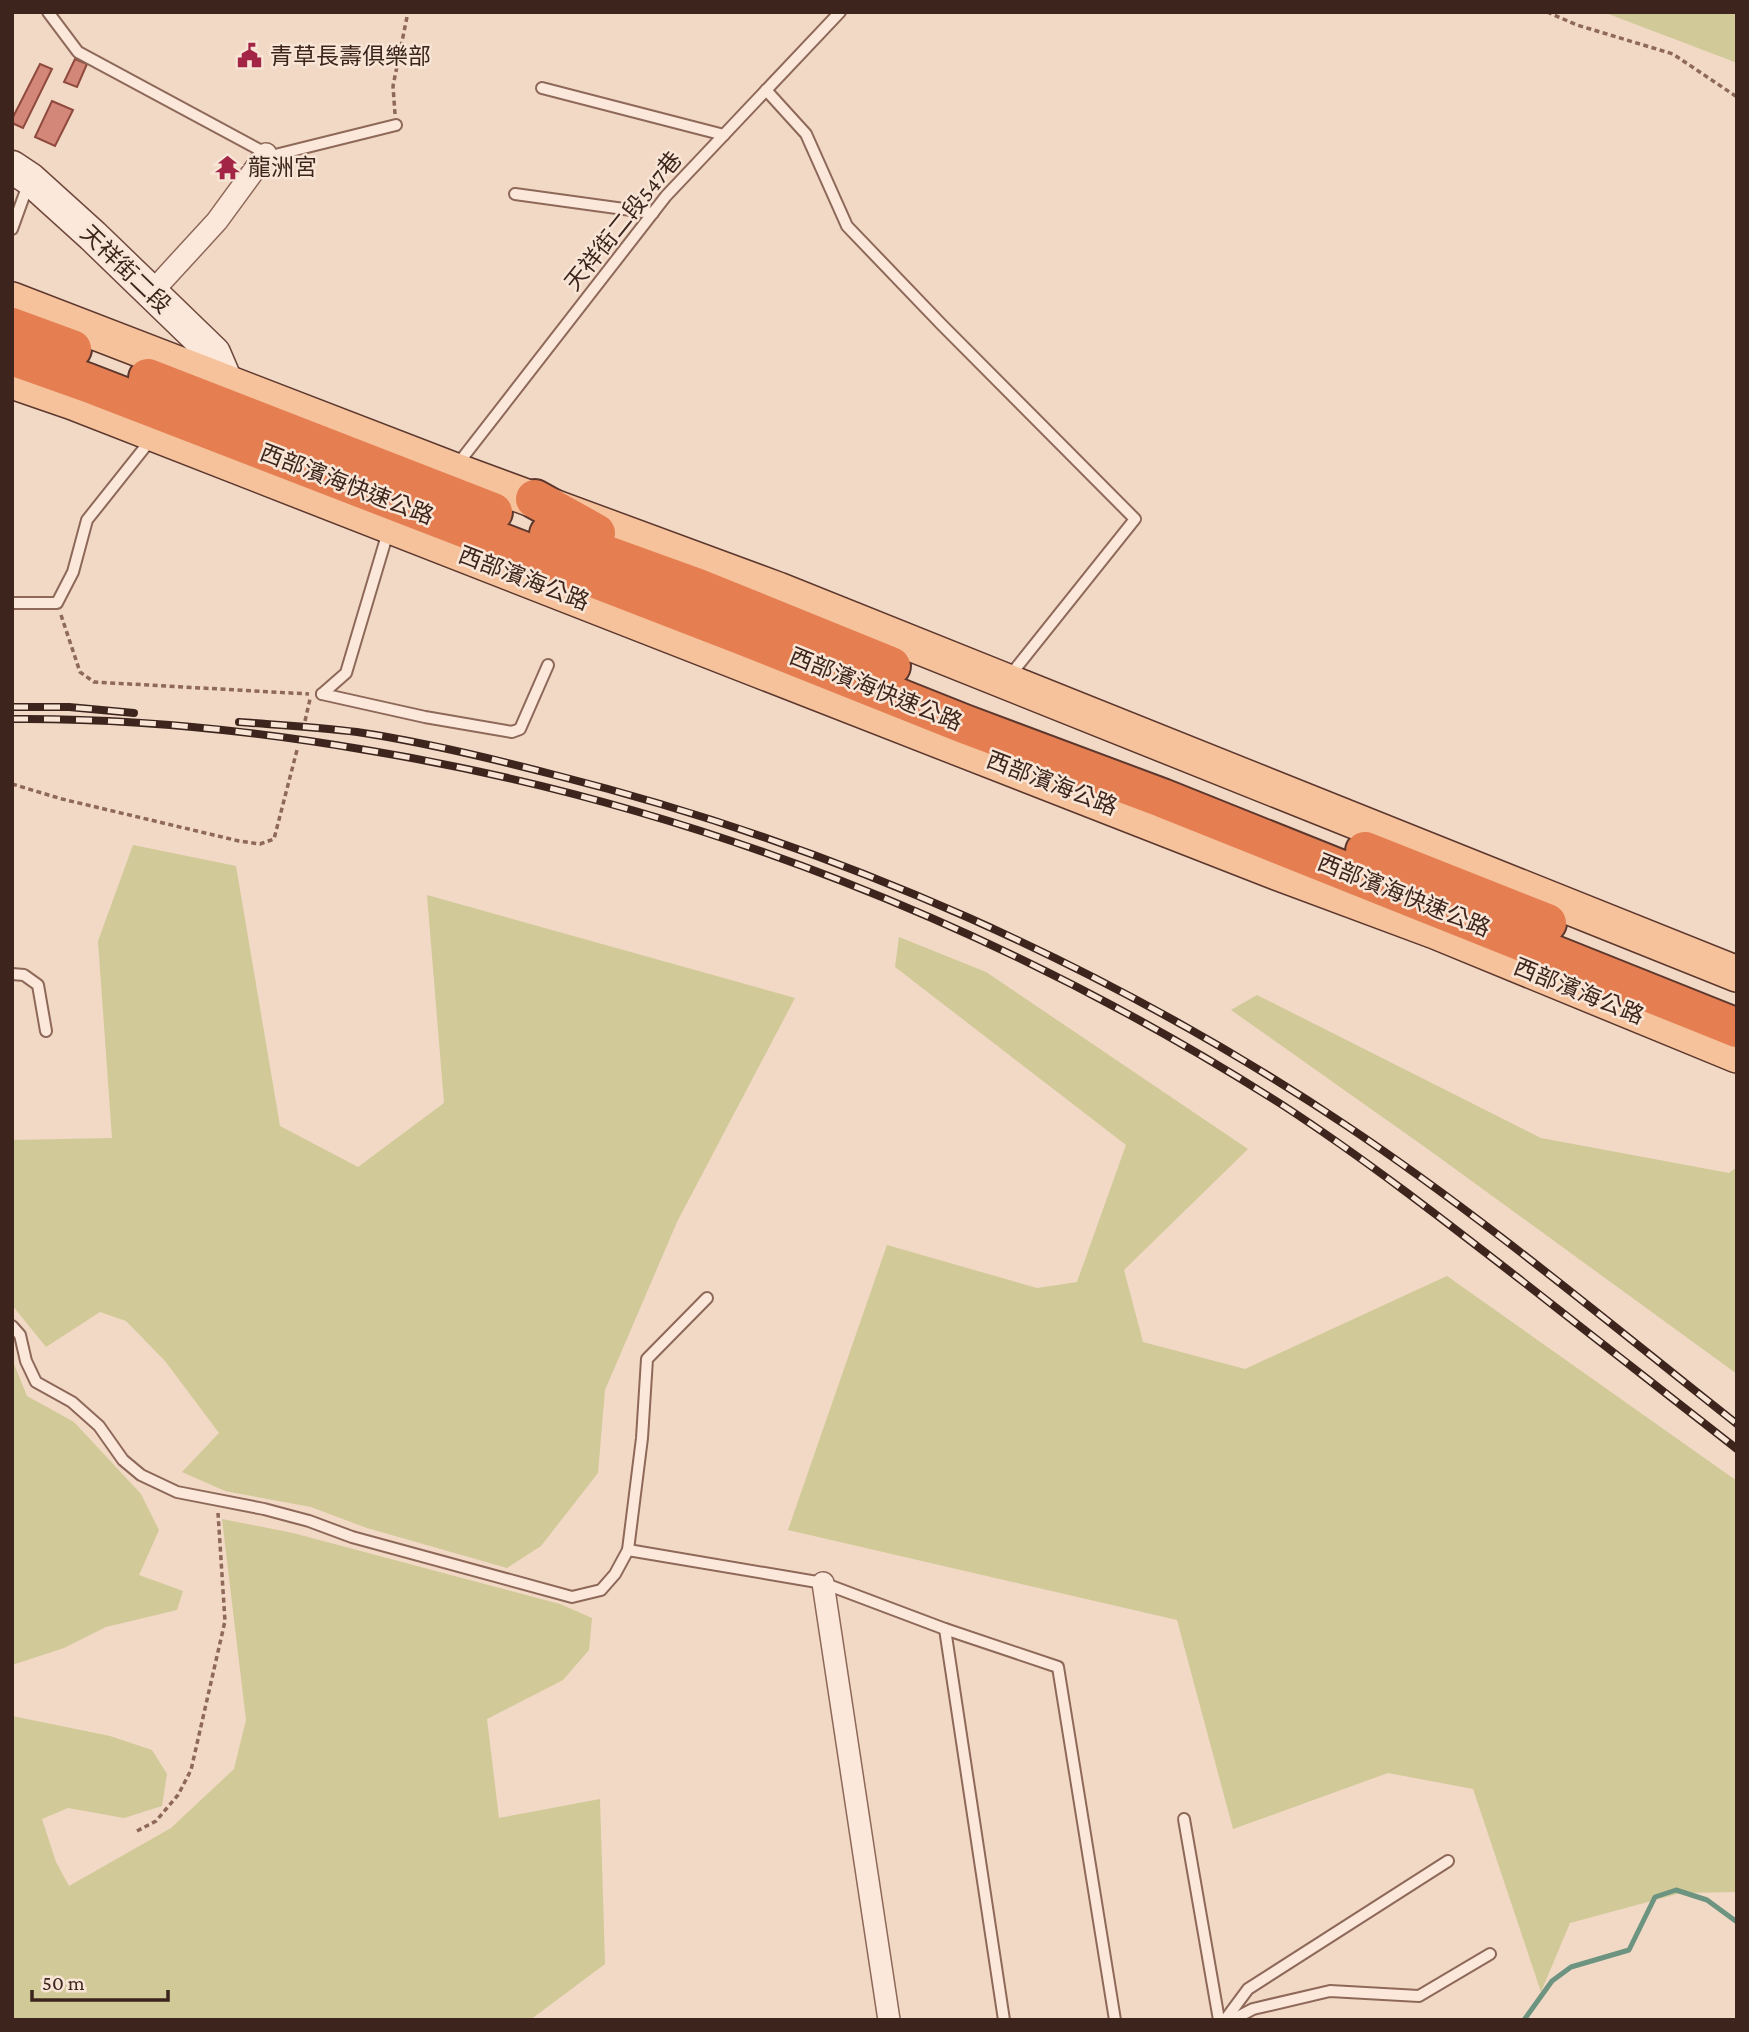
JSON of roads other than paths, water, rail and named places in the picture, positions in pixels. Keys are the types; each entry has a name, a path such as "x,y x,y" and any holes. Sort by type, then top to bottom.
{"highway":[{"name":"西部濱海快速公路","path":"12,327 318,442 548,533 696,587 1067,736 1437,878 1737,999"},
{"name":"西部濱海快速公路","path":"12,356 1161,798 1737,1028"},
{"path":"535,499 696,587"},
{"path":"1161,798 1436,932"}],"main road":[{"path":"12,300 453,470 778,590 1737,974"},
{"name":"西部濱海公路","path":"12,381 1436,932 1737,1055"}],"street":[{"path":"151,293 217,221 266,154"},
{"name":"天祥街二段","path":"21,173 93,236 214,353 226,381"},
{"path":"823,1583 890,2020"}],"lane":[{"path":"48,12 78,52 271,156 396,125"},
{"name":"天祥街二段547巷","path":"453,470 653,213 840,12"},
{"path":"542,88 724,135"},
{"path":"766,90 806,134 847,226 1135,519 1004,682"},
{"path":"12,229 21,173"},
{"path":"515,194 653,213"},
{"path":"12,603 57,603 73,572 88,520 155,435"},
{"path":"390,526 346,673 322,694 425,718 512,733 520,729 548,665"},
{"path":"12,974 24,975 38,985 46,1031"},
{"path":"12,1326 20,1335 26,1361 36,1382 72,1402 99,1426 123,1460 141,1475 177,1492 264,1509 309,1521 352,1537 572,1597 601,1590 615,1574 628,1550 642,1438 647,1359 708,1298"},
{"path":"628,1550 823,1583 945,1629 1058,1667 1115,2020"},
{"path":"945,1629 1004,2020"},
{"path":"1184,1819 1219,2020"},
{"path":"1225,2020 1248,1989 1448,1861"},
{"path":"1233,2020 1253,2009 1330,1991 1419,1996 1490,1954"}],"waterway":[{"path":"1524,2020 1552,1981 1571,1967 1629,1950 1655,1897 1676,1890 1707,1900 1737,1922"}],"railway":[{"path":"12,707 69,707 134,713"},
{"path":"12,719 145,723 234,731 366,750 488,774 608,803 727,839 843,882 957,929 1069,983 1178,1042 1284,1106 1431,1211 1737,1449"},
{"path":"239,722 382,736 457,751 660,804 764,837 866,875 1065,963 1161,1013 1347,1126 1496,1234 1737,1424"}],"place":[{"name":"青草長壽俱樂部","path":"250,56"},
{"name":"龍洲宮","path":"228,167"}]}
